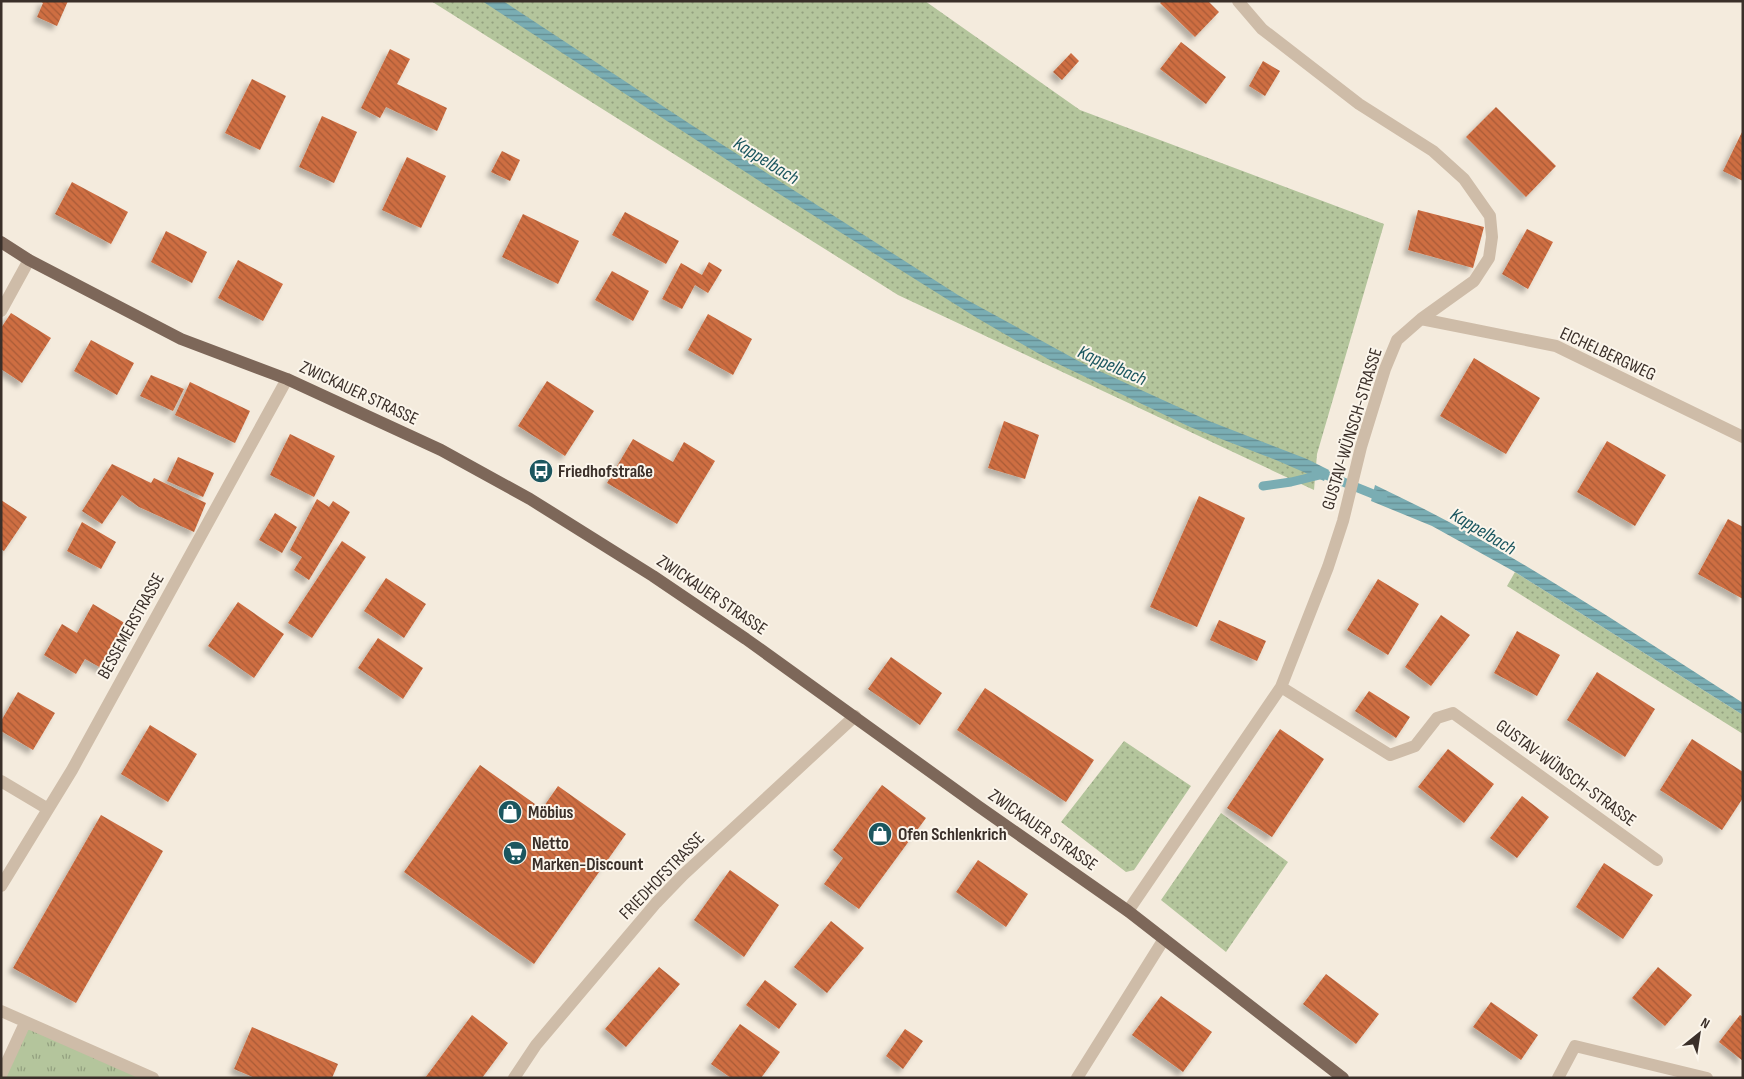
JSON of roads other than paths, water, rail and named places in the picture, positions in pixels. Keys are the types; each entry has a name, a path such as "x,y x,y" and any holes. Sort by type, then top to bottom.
{"main road":[{"name":"ZWICKAUER STRASSE","path":"1,242 29,260 181,339 287,380 441,450 530,499 653,576 855,716 978,806 1128,911 1343,1078"}],"street":[{"name":"GUSTAV-WÜNSCH-STRASSE","path":"1128,911 1281,687 1328,567 1343,521 1361,447 1385,369 1397,340 1474,281 1488,258 1492,237 1490,216 1464,179 1433,151 1359,104 1262,29 1238,1"},
{"path":"1,311 29,260"},
{"name":"EICHELBERGWEG","path":"1421,320 1556,346 1743,437"},
{"name":"BESSEMERSTRASSE","path":"1,886 72,770 287,380"},
{"name":"GUSTAV-WÜNSCH-STRASSE","path":"1281,687 1390,755 1415,746 1437,718 1453,713 1657,860"},
{"name":"FRIEDHOFSTRASSE","path":"514,1078 536,1045 656,903 683,875 855,716"},
{"path":"1,781 48,809"},
{"path":"1077,1078 1164,939"},
{"path":"1,1012 153,1078"},
{"path":"1,1075 25,1022"},
{"path":"1558,1078 1575,1046 1707,1078"}],"water":[{"path":"482,1 503,1 690,124 958,295 1084,364 1209,421 1307,459 1329,470 1324,481 1276,460 1190,427 1048,359 977,318 781,195"},
{"path":"1375,485 1431,512 1487,543 1597,610 1743,703 1743,715 1515,572 1432,526 1371,501"}],"waterway":[{"name":"Kappelbach","path":"1316,471 1383,498"},
{"path":"1263,486 1324,474"}],"place":[{"name":"Friedhofstraße","path":"541,471"},
{"name":"Möbius","path":"510,812"},
{"name":"Ofen Schlenkrich","path":"880,834"},
{"name":"Netto Marken-Discount","path":"515,853"}]}
